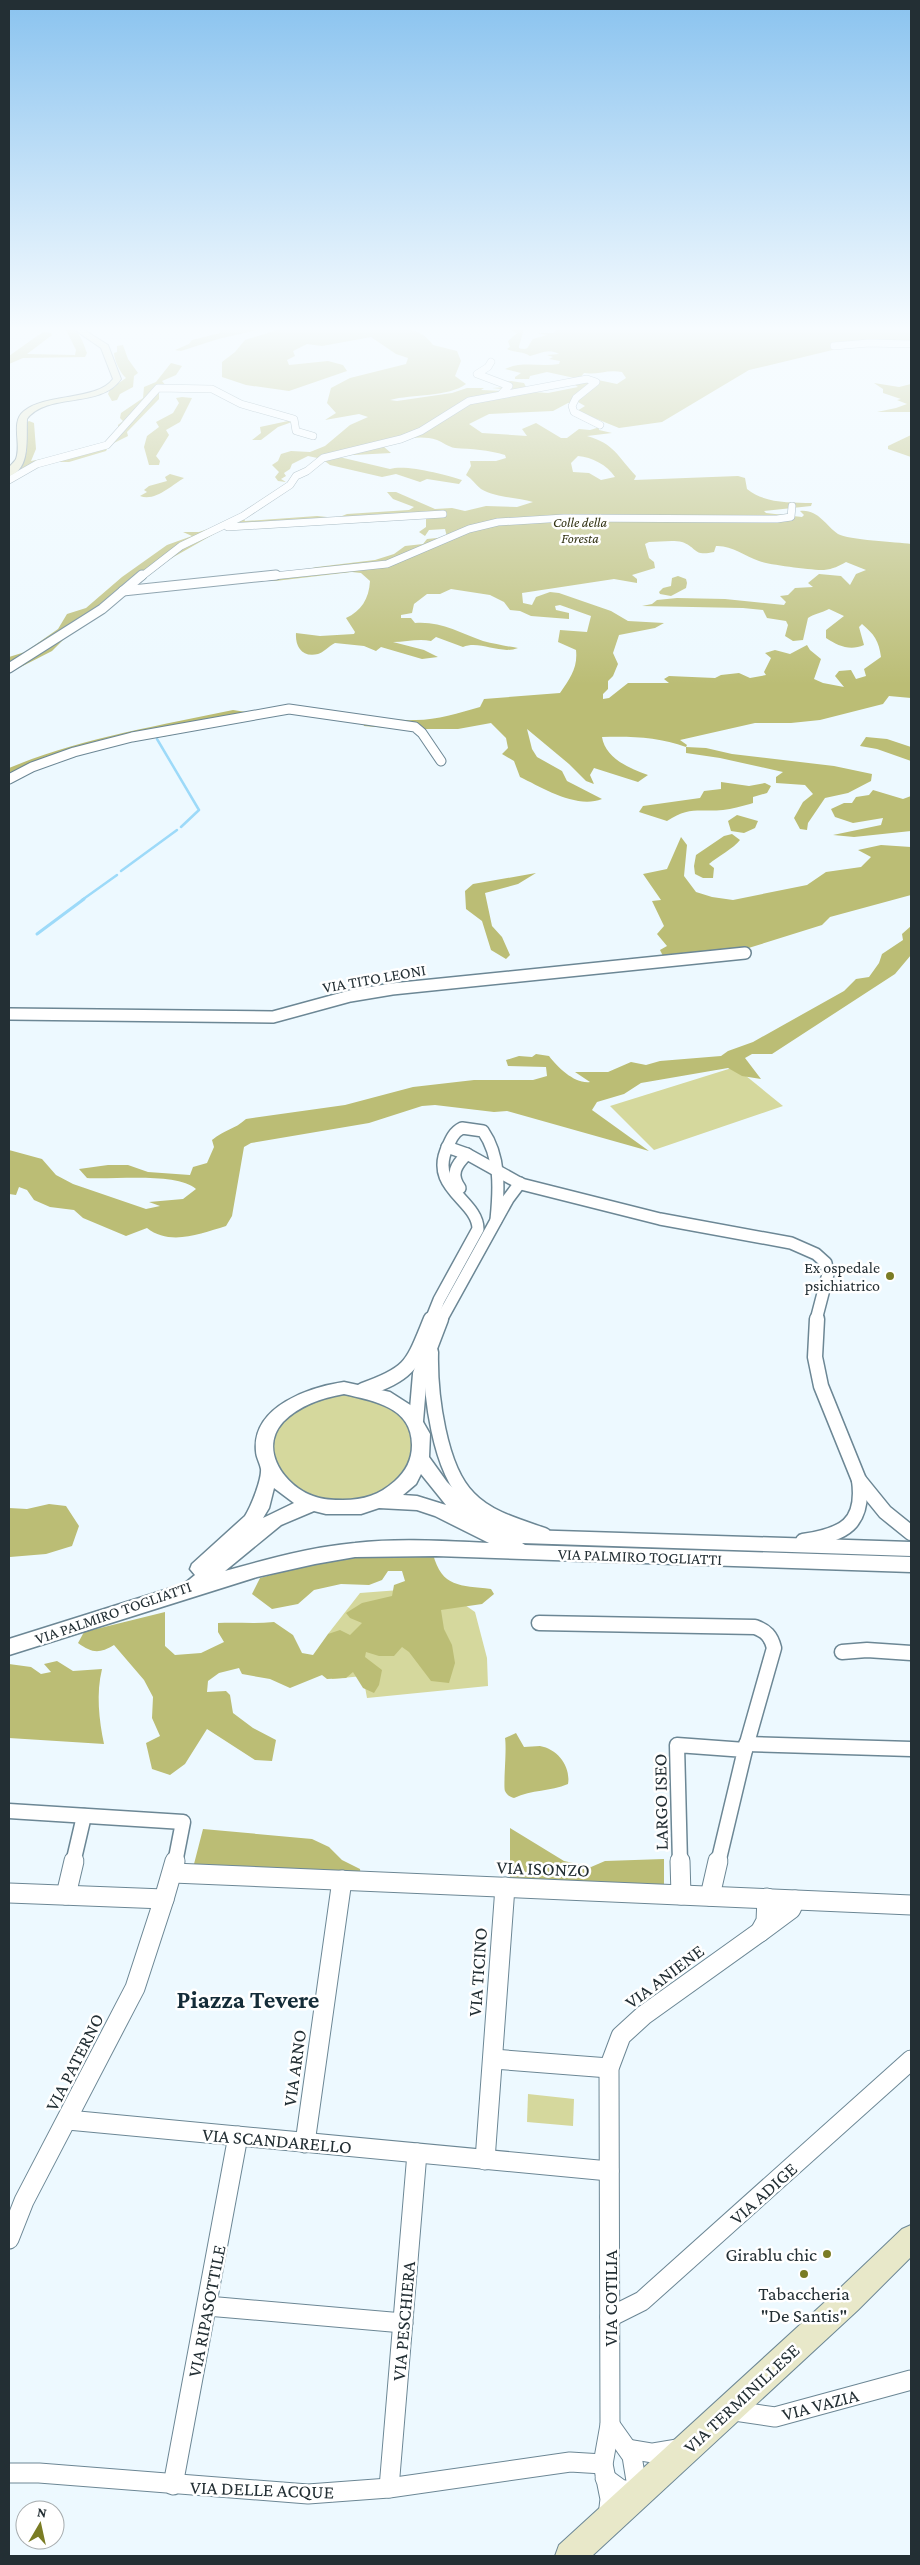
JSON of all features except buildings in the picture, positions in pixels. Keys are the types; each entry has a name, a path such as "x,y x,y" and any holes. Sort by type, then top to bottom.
{"main road":[{"path":"9,473 21,459 21,446"},
{"name":"VIA TERMINILLESE","path":"570,2556 592,2539 911,2238"}],"street":[{"path":"9,480 37,464 104,446"},
{"path":"9,668 85,620 152,566 181,546 221,528 271,498 290,485 296,476 307,471 322,458 373,446"},
{"path":"123,591 387,564 469,529 498,522 564,518 777,519 791,518 792,506"},
{"path":"221,528 343,518 443,514"},
{"path":"9,779 74,752 132,737 289,709 415,727 422,733 441,761"},
{"name":"VIA TITO LEONI","path":"9,1014 273,1018 350,996 392,989 464,980 745,953"},
{"path":"363,1390 392,1380 405,1371 417,1353 439,1300 478,1229 478,1222 471,1211 443,1175 442,1167 447,1147 458,1130 471,1127 483,1131 492,1148 496,1168 496,1220"},
{"path":"447,1147 496,1168 520,1183 660,1219 791,1243 816,1254 826,1263 828,1274 816,1321 814,1357 821,1386 860,1480 885,1512 911,1533"},
{"path":"467,1154 454,1168 453,1174 458,1185 486,1218 488,1229 484,1242"},
{"path":"416,1421 420,1374 448,1302 520,1183"},
{"path":"432,1343 431,1373 441,1438 456,1485 464,1496 482,1510 516,1526 551,1537"},
{"path":"344,1388 363,1390 394,1400 407,1410 416,1421 423,1440 421,1459 406,1483 380,1500 346,1508 311,1504 286,1491 269,1471 265,1457 265,1442 270,1428 292,1405 308,1396 344,1388"},
{"name":"VIA PALMIRO TOGLIATTI","path":"421,1459 446,1496 472,1514 508,1533 526,1537 911,1549"},
{"path":"140,1605 179,1586 252,1521 260,1508 269,1471"},
{"path":"770,1545 818,1539 839,1531 852,1521 860,1508 860,1480"},
{"name":"VIA PALMIRO TOGLIATTI","path":"380,1500 417,1502 441,1510 522,1552 911,1565"},
{"name":"VIA PALMIRO TOGLIATTI","path":"9,1647 190,1590 274,1520 311,1504"},
{"path":"190,1590 306,1557 356,1550 411,1548 522,1552"},
{"path":"539,1623 755,1627 767,1631 772,1638 774,1648 746,1747 710,1896"},
{"path":"842,1652 867,1650 911,1654"},
{"name":"LARGO ISEO","path":"681,1895 677,1745 746,1747"},
{"path":"746,1747 911,1749"},
{"path":"9,1811 84,1816 66,1895"},
{"name":"VIA PATERNO","path":"9,2239 24,2201 68,2120 135,1988 173,1873 183,1822 84,1816"},
{"name":"VIA ISONZO","path":"173,1873 911,1904"},
{"name":"VIA ARNO","path":"305,2143 342,1880"},
{"name":"VIA TICINO","path":"493,2059 505,1887"},
{"path":"9,1893 164,1899"},
{"path":"760,1932 766,1921 767,1898"},
{"name":"VIA ANIENE","path":"609,2068 621,2036 644,2015 791,1909 796,1900"},
{"path":"493,2059 609,2068 609,2172 485,2160 493,2059"},
{"name":"VIA ADIGE","path":"610,2317 642,2301 911,2060"},
{"name":"VIA SCANDARELLO","path":"68,2120 485,2160"},
{"name":"VIA RIPASOTTILE","path":"174,2485 238,2136"},
{"name":"VIA PESCHIERA","path":"389,2488 417,2154"},
{"name":"VIA COTILIA","path":"609,2172 610,2425"},
{"path":"207,2306 403,2323"},
{"name":"VIA VAZIA","path":"728,2410 752,2415 775,2416 911,2380"},
{"path":"604,2471 616,2488 627,2493 638,2494 636,2468 628,2449 616,2438 610,2425"},
{"path":"592,2539 610,2499 604,2471 610,2425"},
{"path":"628,2449 648,2454 666,2453 692,2443"},
{"name":"VIA DELLE ACQUE","path":"9,2472 308,2494 389,2488 570,2462 604,2471"}],"green space":[{"path":"27,446 36,446 31,461 108,447 106,451 69,462 52,462 16,472 27,451"},
{"path":"162,446 156,456 160,461 159,465 149,465 144,447"},
{"name":"Colle della Foresta","path":"325,446 384,446 391,453 335,456 390,469 416,469 462,480 459,484 427,479 420,482 396,474 382,477 330,465 322,459 308,456 292,464 290,469 284,473 286,476 281,479 286,482 278,481 275,477 279,472 272,465 278,461 281,454 291,451 310,452"},
{"name":"Colle della Foresta","path":"448,446 608,446 636,476 634,480 738,476 745,478 747,489 770,500 812,503 811,506 764,511 766,513 802,517 804,515 800,511 812,512 843,536 911,544 911,698 889,696 883,704 820,720 791,723 755,723 680,740 687,745 686,747 644,738 602,737 608,751 619,762 648,775 638,782 594,768 590,775 594,784 586,781 569,764 527,729 532,749 537,757 562,771 567,781 602,799 592,801 581,801 560,796 520,777 514,761 502,754 508,748 506,738 491,723 458,729 401,729 364,726 362,720 424,720 448,716 480,707 484,699 560,693 572,673 576,662 576,650 558,642 560,630 587,632 591,616 560,605 555,606 556,610 569,613 569,619 531,616 520,611 510,610 504,602 490,595 451,589 440,594 427,594 414,604 412,613 401,615 401,618 411,618 415,623 442,626 483,641 518,648 504,650 476,645 463,647 436,637 431,641 393,642 424,650 438,657 422,659 381,647 376,651 364,646 335,643 322,652 312,655 304,653 298,646 296,633 320,636 354,634 355,632 346,618 356,612 363,604 368,593 370,581 361,573 352,572 275,581 250,581 317,567 375,560 394,554 405,546 423,544 427,539 447,537 445,529 429,530 425,536 419,532 426,527 426,518 444,516 226,528 244,519 245,521 317,516 337,518 347,514 409,510 414,507 393,499 387,492 396,492 435,509 452,508 465,511 486,506 517,507 533,502 487,492 466,475 471,466 470,461 496,461 506,458 505,455","holes":["578,456 599,462 615,477 601,480 589,473 573,472 571,463","649,542 682,542 702,553 714,552 716,546 722,546 759,561 791,567 824,570 846,562 866,570 856,574 850,585 841,576 819,574 808,583 813,587 795,588 788,595 780,596 786,602 784,605 725,599 677,598 657,600 652,604 642,606 763,610 767,618 786,621 788,625 785,636 793,641 803,640 808,618 829,609 844,616 826,630 826,638 844,647 859,647 864,645 859,627 862,624 875,638 881,657 864,669 866,676 856,679 851,670 839,671 835,676 844,687 823,683 814,679 821,659 807,645 790,654 775,650 765,653 771,658 764,672 766,675 750,678 739,673 721,675 715,678 669,676 664,679 669,683 628,683 609,698 603,699 603,694 608,689 608,681 613,676 618,664 613,653 619,635 655,628 664,623 628,621 611,611 559,593 550,592 536,597 532,605 523,603 522,593 614,579 637,583 637,579 632,575 655,568 654,562 649,558 645,544"]},
{"path":"888,446 911,446 911,457 888,449"},
{"path":"170,474 184,478 157,495 152,497 140,496 147,492 144,490 149,486 167,481 165,477"},
{"path":"211,528 214,534 170,559 72,631 52,651 9,673 9,657 25,652 58,629 67,614 86,608 122,577 167,545 192,536 183,532 199,532"},
{"path":"678,576 686,579 686,588 671,596 660,594 659,592 663,588 671,586 672,578"},
{"path":"233,710 253,713 254,718 167,736 131,741 41,764 9,777 9,768 64,749 120,734"},
{"path":"866,737 887,739 911,747 911,761 877,749 860,746"},
{"path":"686,747 706,748 732,754 834,766 872,774 871,781 848,793 825,798 808,823 807,830 800,829 794,818 803,802 813,794 805,785 776,783 776,777 783,772 720,758 686,753"},
{"path":"721,782 749,786 765,783 771,786 767,793 753,797 753,803 730,809 688,811 667,821 639,812 643,806 700,798 704,791 721,789"},
{"path":"873,790 903,799 911,796 911,831 854,837 833,835 881,825 883,818 853,823 835,817 831,809 844,803 852,803 856,797 869,795"},
{"path":"737,815 758,821 755,828 744,833 731,831 728,821"},
{"path":"732,834 740,840 709,864 714,868 713,878 703,878 695,874 696,855 724,836"},
{"path":"681,837 687,845 684,876 696,892 712,897 733,900 807,885 826,872 861,867 871,857 858,850 881,845 911,847 911,895 830,917 822,925 742,950 664,958 660,950 667,946 657,934 664,926 652,901 661,900 643,874 667,869"},
{"path":"536,873 518,884 485,893 492,926 502,937 510,955 506,959 491,950 482,921 466,909 465,891 473,884"},
{"path":"911,926 911,955 895,974 772,1054 752,1054 745,1058 761,1079 742,1076 728,1068 641,1083 624,1094 597,1102 592,1110 649,1151 507,1111 494,1112 435,1105 422,1106 369,1123 251,1143 244,1147 232,1216 226,1226 196,1235 185,1237 165,1236 147,1228 126,1236 83,1218 74,1210 50,1207 34,1200 27,1190 19,1187 16,1195 9,1194 9,1150 42,1159 56,1175 73,1184 146,1209 160,1206 149,1202 183,1199 196,1189 175,1180 87,1178 79,1169 108,1165 128,1165 148,1172 190,1175 193,1167 207,1163 214,1147 212,1140 246,1119 345,1105 413,1087 474,1080 533,1080 547,1076 546,1067 508,1066 506,1060 519,1056 532,1057 536,1054 549,1056 562,1070 573,1078 590,1082 575,1072 608,1072 631,1062 646,1065 660,1061 721,1056 728,1051 753,1042 844,991 856,979 869,977 879,963 882,954 903,940 902,934"},
{"path":"735,1067 783,1106 654,1150 610,1106"},
{"path":"350,1393 379,1399 410,1423 415,1458 390,1489 362,1501 330,1502 300,1493 274,1465 272,1441 276,1430 294,1410 320,1397"},
{"path":"49,1504 66,1506 79,1526 72,1546 46,1554 10,1557 9,1508 27,1509"},
{"path":"376,1552 433,1554 437,1565 447,1579 461,1585 491,1589 494,1594 482,1604 441,1610 444,1629 452,1645 455,1663 449,1683 431,1681 409,1652 402,1647 394,1656 379,1656 366,1652 365,1657 382,1670 379,1685 374,1693 363,1688 353,1672 346,1678 327,1679 322,1675 290,1688 270,1679 242,1674 239,1668 219,1673 208,1681 207,1692 226,1691 230,1695 233,1713 253,1728 276,1740 272,1761 255,1760 207,1729 185,1764 170,1775 152,1769 146,1743 160,1736 152,1718 153,1697 144,1680 114,1645 104,1650 96,1651 87,1649 78,1643 84,1632 165,1612 165,1646 175,1655 201,1653 224,1642 218,1632 218,1623 274,1622 293,1635 302,1653 313,1655 328,1634 340,1630 350,1635 362,1623 350,1618 346,1613 362,1603 392,1596 394,1585 405,1581 402,1571 388,1571 382,1580 369,1585 341,1584 314,1590 298,1604 272,1609 252,1594 260,1578 326,1560"},
{"path":"439,1587 475,1612 487,1658 488,1686 367,1698 363,1676 332,1679 328,1634 360,1593"},
{"path":"57,1661 73,1671 102,1669 99,1687 99,1707 104,1744 9,1738 9,1664 31,1667 41,1674 51,1672 44,1664"},
{"path":"516,1733 524,1747 540,1746 558,1755 565,1765 568,1784 514,1798 508,1795 505,1791 505,1738"},
{"path":"510,1828 564,1861 591,1867 605,1861 664,1859 664,1887 510,1880"},
{"path":"203,1829 312,1839 329,1847 342,1860 360,1869 361,1877 205,1869 194,1864"},
{"path":"528,2094 574,2099 573,2126 527,2122"}],"waterway":[{"path":"157,739 199,810 181,827"},
{"path":"121,871 177,830"},
{"path":"82,900 117,875"},
{"path":"37,934 84,899"}],"place":[{"name":"Ex ospedale psichiatrico","path":"890,1276"},
{"name":"Girablu chic","path":"827,2254"},
{"name":"Tabaccheria \"De Santis\"","path":"804,2274"}],"district":[{"name":"Piazza Tevere","path":"248,1999"}]}
